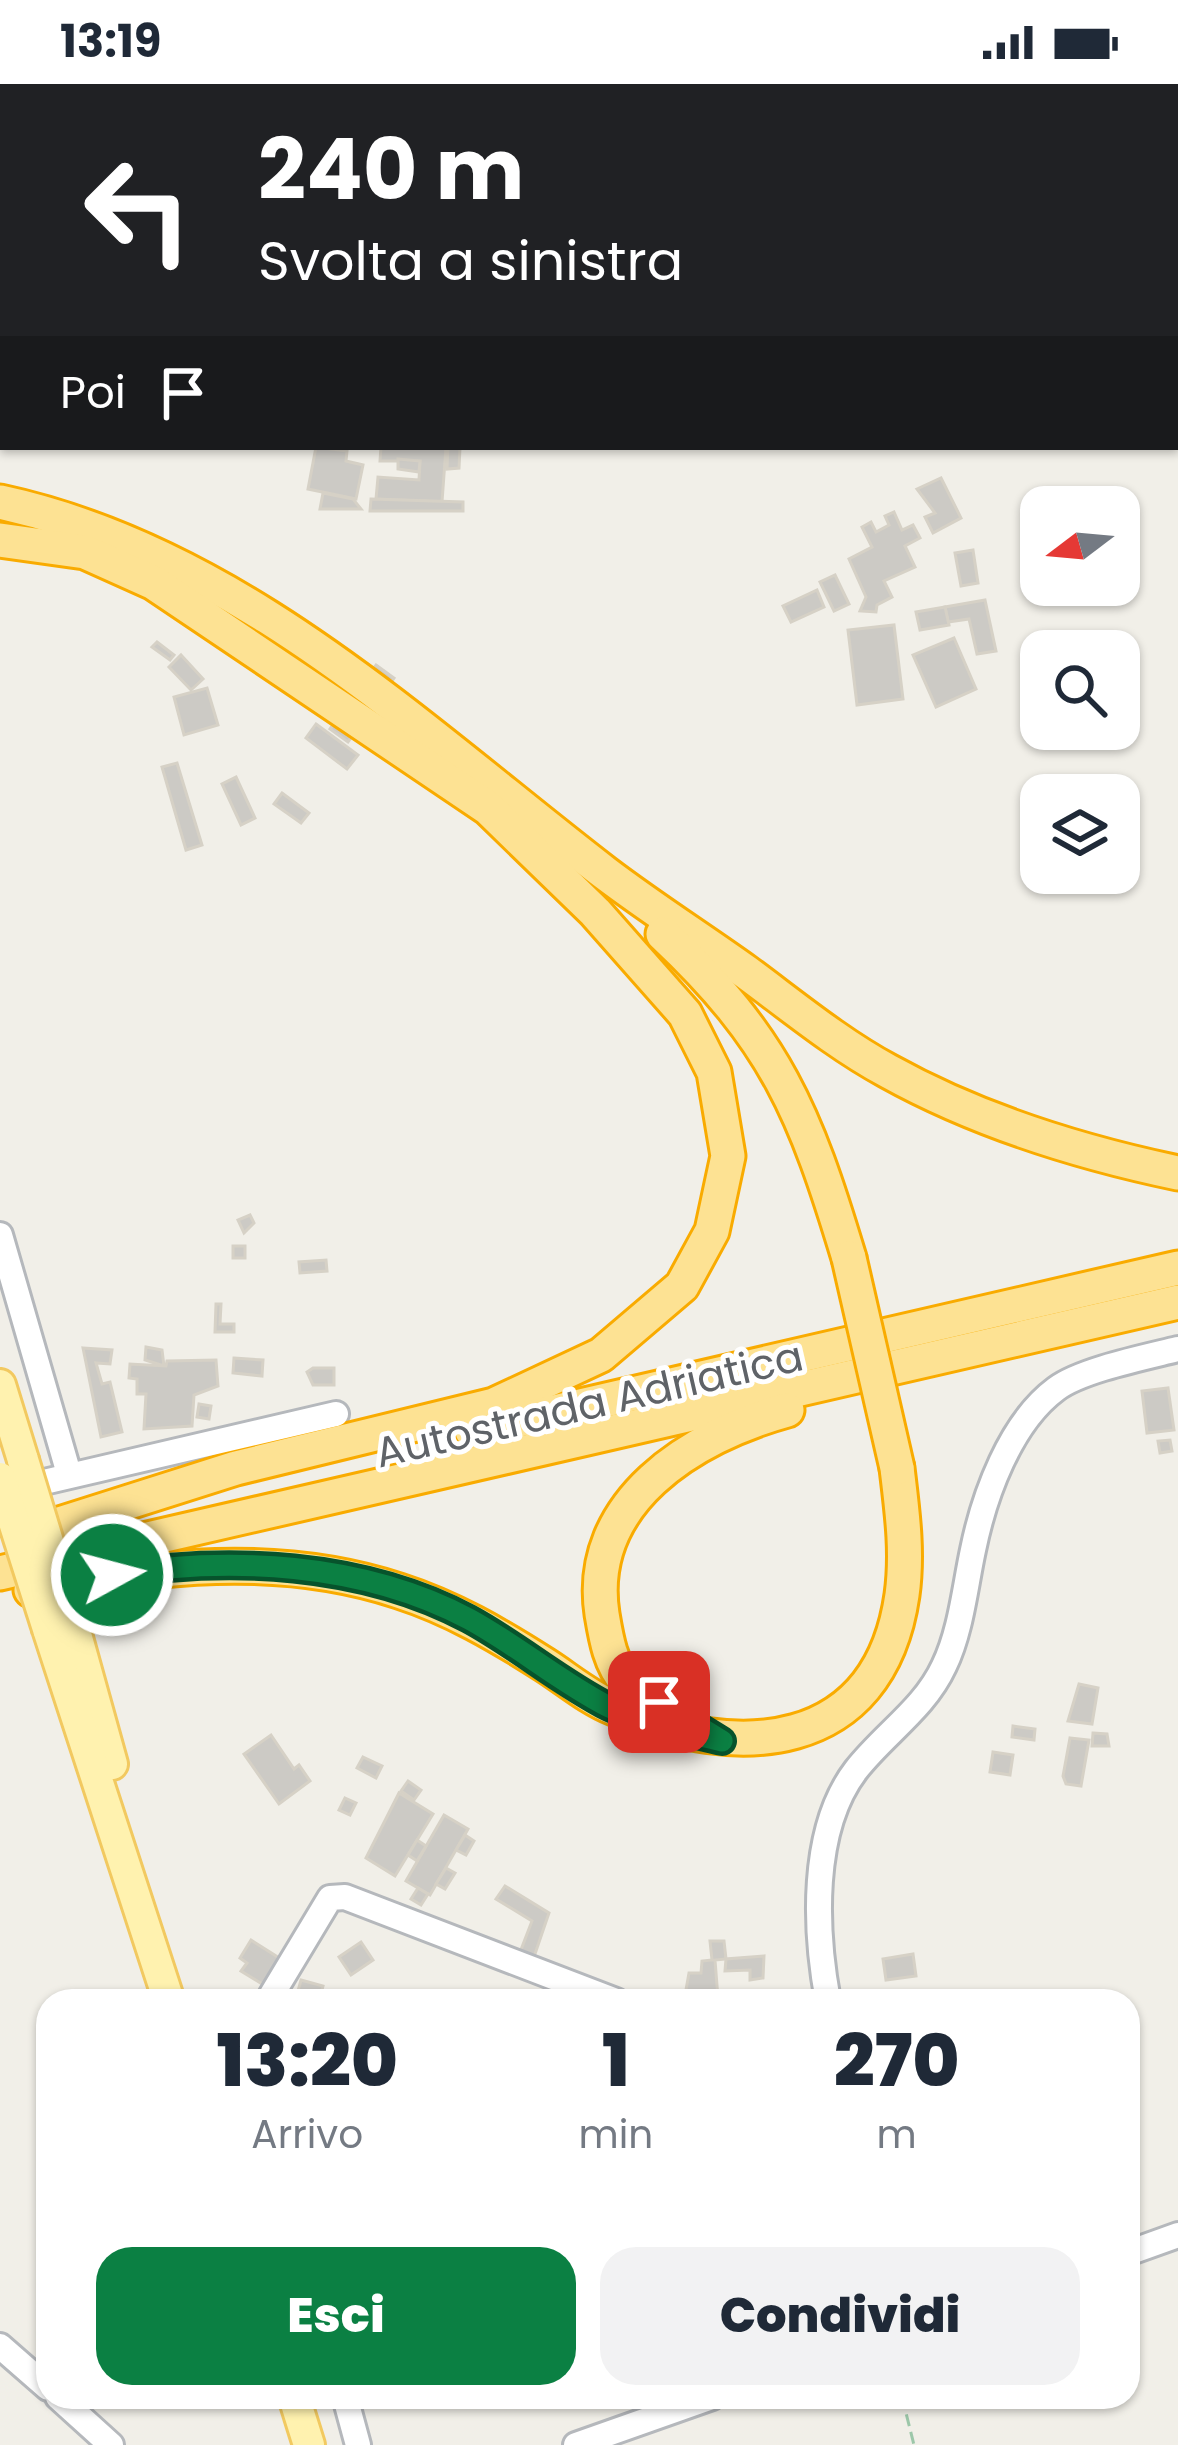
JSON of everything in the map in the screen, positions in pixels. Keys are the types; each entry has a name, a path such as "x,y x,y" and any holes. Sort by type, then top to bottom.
{"highway":[{"path":"2,503 72,519 142,547 241,597 483,772 606,874 887,1071 982,1115 1087,1154 1178,1173"},
{"path":"0,540 67,548 154,583 598,880"},
{"path":"0,558 67,548"},
{"path":"0,1596 210,1564 325,1574 397,1590 466,1618 609,1707 722,1741 799,1732 836,1715 859,1695 894,1629 902,1593 904,1530 897,1468 849,1258 814,1141 784,1079 710,979 483,772"},
{"path":"50,1527 236,1468 494,1405 551,1382 601,1355 644,1321 682,1286 701,1257 724,1195 728,1156 714,1072 685,1015 656,977 488,808"},
{"name":"Autostrada Adriatica","path":"0,1540 1178,1268"},
{"path":"722,1741 628,1683 608,1651 599,1567 617,1524 644,1484 683,1454 759,1418 1162,1306"},
{"name":"Autostrada Adriatica","path":"0,1573 1162,1306"}],"main road":[{"path":"0,1384 11,1469 175,1989"},
{"path":"61,1628 166,1989"},
{"path":"298,2409 308,2445"}],"street":[{"path":"0,1235 69,1474"},
{"path":"826,1989 817,1933 817,1887 842,1793 856,1769 928,1697 947,1660 977,1526 1006,1455 1036,1408 1059,1386 1178,1349"},
{"path":"0,1493 336,1414"},
{"path":"275,1989 330,1898 345,1897 585,1989"},
{"path":"1140,2249 1178,2235"},
{"path":"0,2346 36,2378"},
{"path":"72,2409 112,2445"},
{"path":"348,2409 358,2445"},
{"path":"576,2445 678,2409"}],"path":[{"path":"905,2409 914,2445"}],"building":[{"path":"315,450 347,451 346,461 363,465 356,499 308,489"},
{"path":"381,450 446,450 442,502 376,499 378,477 419,480 420,461 380,461"},
{"path":"448,450 460,450 459,468 447,469"},
{"path":"398,459 420,461 419,472 398,469"},
{"path":"941,478 961,518 933,533 925,517 935,513 917,489"},
{"path":"323,493 353,499 361,509 320,509"},
{"path":"371,499 463,502 463,511 370,511"},
{"path":"894,512 902,530 913,525 920,538 905,546 915,567 884,581 892,597 877,605 876,612 860,611 866,597 849,559 872,547 862,527 871,522 876,532 889,525 885,516"},
{"path":"973,550 978,583 961,586 955,553"},
{"path":"835,575 849,604 834,611 820,582"},
{"path":"817,590 824,607 791,622 783,606"},
{"path":"985,600 996,651 977,654 969,619 948,622 945,607"},
{"path":"945,607 949,625 920,630 916,612"},
{"path":"894,625 903,699 857,705 848,630"},
{"path":"954,638 976,689 936,707 913,655"},
{"path":"157,642 174,655 170,660 152,647"},
{"path":"181,655 203,679 191,690 169,667"},
{"path":"376,665 394,678 348,742 330,729"},
{"path":"207,688 218,725 184,735 174,697"},
{"path":"316,724 358,755 347,769 306,738"},
{"path":"177,763 202,845 186,850 162,767"},
{"path":"236,777 255,818 241,825 222,784"},
{"path":"282,793 309,813 301,823 274,804"},
{"path":"250,1215 254,1223 244,1233 238,1220"},
{"path":"233,1246 245,1246 245,1258 233,1258"},
{"path":"326,1260 327,1271 300,1273 299,1262"},
{"path":"216,1304 221,1304 220,1324 234,1324 234,1332 215,1332"},
{"path":"146,1347 162,1350 164,1366 145,1360"},
{"path":"83,1348 112,1350 110,1364 96,1363 102,1384 110,1382 122,1432 101,1437"},
{"path":"234,1358 263,1360 262,1376 233,1373"},
{"path":"216,1360 218,1386 194,1395 192,1426 144,1429 146,1394 137,1394 137,1379 129,1378 130,1364 166,1366 167,1361"},
{"path":"334,1368 334,1385 313,1385 307,1372"},
{"path":"1168,1388 1174,1430 1147,1433 1142,1391"},
{"path":"199,1404 211,1406 209,1419 197,1417"},
{"path":"1170,1440 1172,1451 1160,1453 1158,1441"},
{"path":"1079,1684 1098,1688 1092,1724 1068,1721"},
{"path":"1013,1726 1035,1729 1034,1740 1012,1737"},
{"path":"1093,1733 1107,1734 1109,1746 1092,1746"},
{"path":"271,1735 294,1769 299,1765 310,1781 279,1804 244,1754"},
{"path":"1070,1738 1089,1740 1081,1786 1066,1784 1063,1776"},
{"path":"993,1752 1013,1755 1010,1775 990,1772"},
{"path":"363,1757 382,1766 376,1778 357,1768"},
{"path":"408,1781 421,1790 414,1800 401,1791"},
{"path":"399,1793 433,1814 395,1876 366,1858"},
{"path":"345,1798 356,1803 350,1815 339,1810"},
{"path":"444,1815 468,1829 430,1895 406,1881"},
{"path":"465,1835 474,1841 466,1855 456,1850"},
{"path":"417,1840 426,1846 417,1861 408,1855"},
{"path":"446,1868 455,1873 445,1889 436,1884"},
{"path":"505,1886 549,1913 535,1954 527,1958 519,1955 532,1921 496,1899"},
{"path":"418,1888 428,1894 421,1905 411,1899"},
{"path":"251,1940 284,1961 267,1987 241,1971 247,1963 240,1958"},
{"path":"710,1941 724,1941 726,1959 715,1960 717,1989 686,1989 689,1973 701,1973 702,1961 712,1960"},
{"path":"361,1942 373,1960 351,1975 339,1957"},
{"path":"913,1954 916,1976 886,1980 883,1959"},
{"path":"764,1956 763,1978 750,1980 750,1970 725,1971 726,1959"},
{"path":"301,1980 323,1986 322,1989 298,1989"}],"route":[{"path":"112,1575 210,1564 305,1570 397,1590 466,1618 609,1707 722,1741 659,1702"}]}
